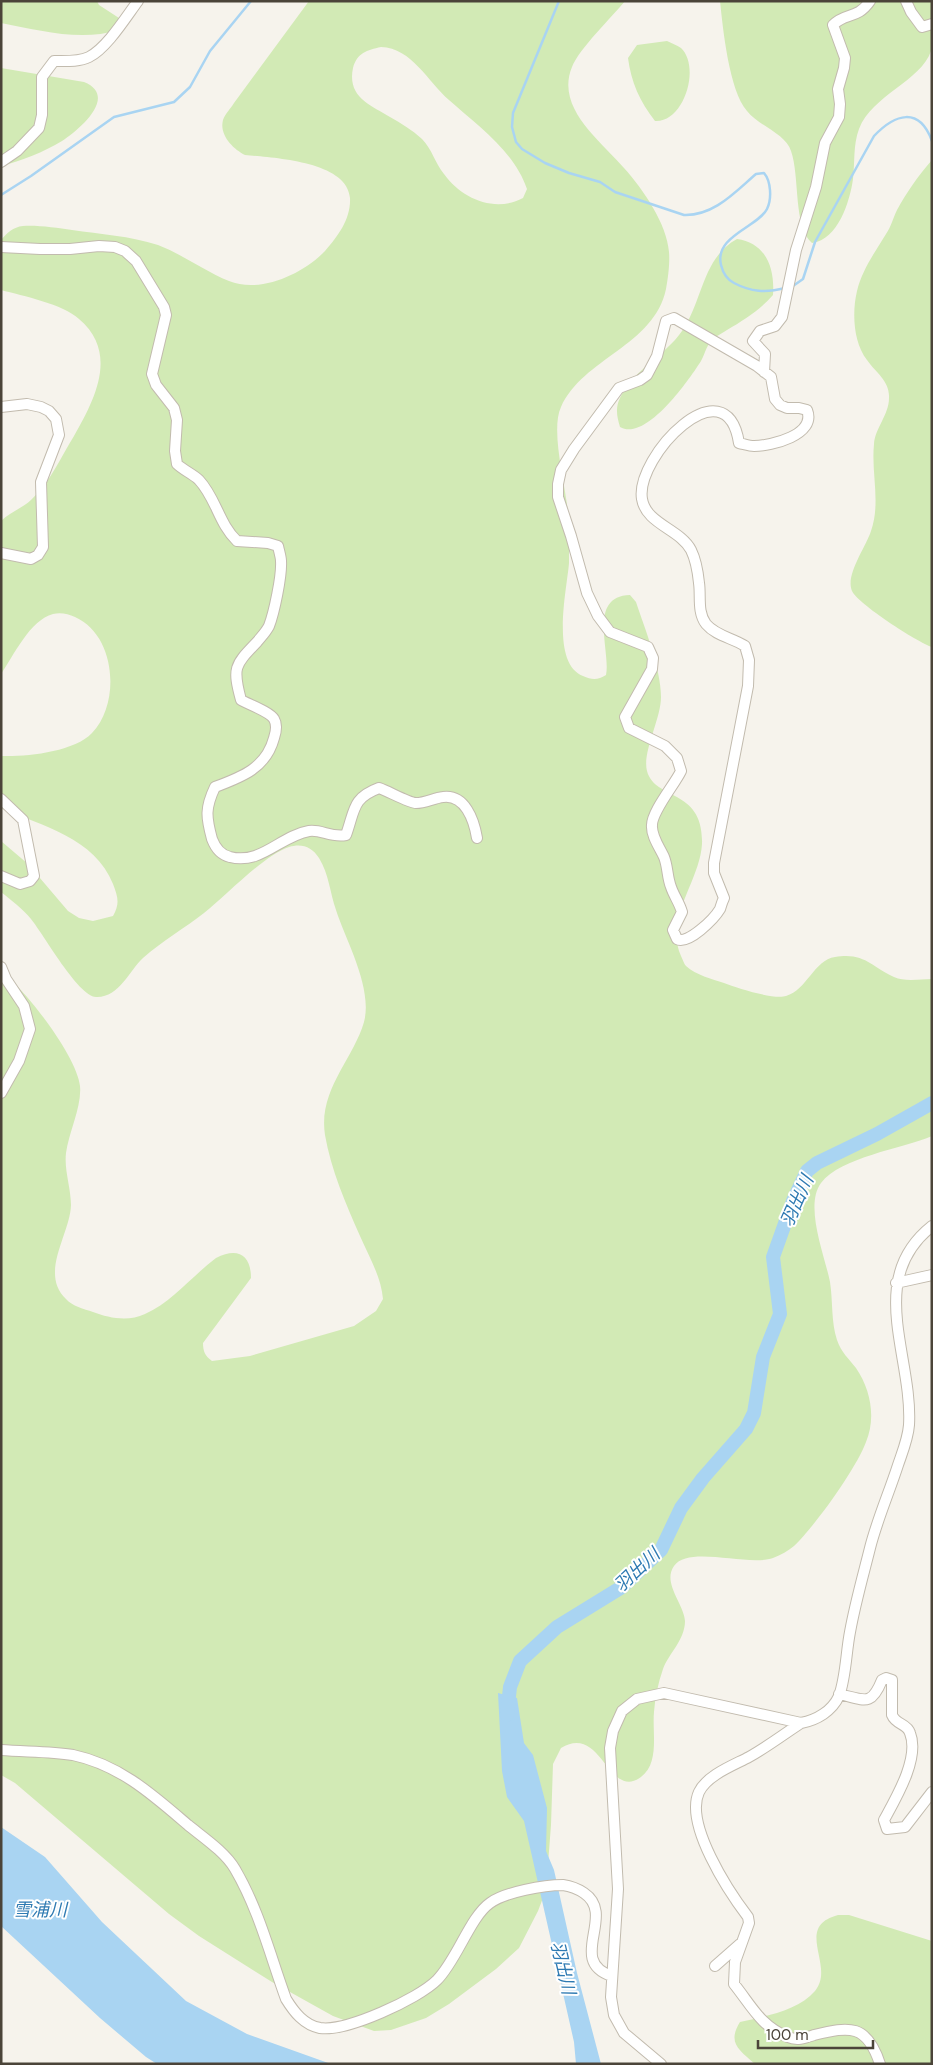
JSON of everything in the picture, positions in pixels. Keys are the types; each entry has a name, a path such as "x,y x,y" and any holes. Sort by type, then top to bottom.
{"street":[{"path":"1,162 17,152 39,128 42,115 42,77 54,61 76,61 89,57 102,48 138,1"},
{"path":"764,372 765,354 753,341 760,331 775,326 782,317 796,250 816,187 825,143 838,117 840,104 838,89 844,58 833,25 837,20 860,13 870,1"},
{"path":"906,1 910,12 922,27 932,24"},
{"path":"1,246 40,250 70,250 100,246 115,247 125,251 136,261 164,307 166,315 152,374 156,385 174,408 177,420 175,451 177,464 198,479 208,492 229,533 237,541 268,543 278,546 281,562 277,595 269,626 238,662 236,670 240,700 271,716 275,720 276,731 272,747 262,762 252,772 215,787 208,801 208,823 214,844 219,851 227,857 238,859 252,858 300,834 311,831 336,837 346,835 354,806 366,793 380,788 416,803 450,796 459,800 466,807 476,838"},
{"path":"674,318 764,372 771,378 775,399 780,404 787,408 807,410 809,415 807,423 800,432 790,439 755,446 746,445 739,443 737,430 730,418 722,411 714,410 700,414 679,430 654,457 649,465 642,488 642,499 646,510 681,538 690,549 695,561 700,584 699,598 705,623 717,633 746,646 749,660 748,686 714,862 714,873 724,898 719,910 696,934 680,941 673,930 682,912 672,890 664,858 658,848 652,825 661,802 681,770 677,758 665,746 629,728 625,717 652,669 653,658 648,647 610,632 598,616 588,593 558,497 558,484 561,470 574,449 619,388 640,380 647,375 656,356 666,321 674,318"},
{"path":"1,407 26,404 50,411 56,419 59,435 41,482 43,547 38,555 31,559 1,553"},
{"path":"1,799 23,820 34,876 30,881 20,884 1,876"},
{"path":"1,967 6,979 24,1006 30,1029 19,1061 1,1093"},
{"path":"880,2064 869,2039 852,2030 836,2030 797,2040 789,2038 766,2025 734,1984 735,1962 749,1923 748,1917 712,1861 705,1844 697,1811 699,1792 724,1769 749,1757 800,1723 810,1721 832,1707 839,1694 850,1633 870,1545 903,1452 909,1427 906,1374 897,1320 896,1282 902,1261 915,1243 932,1226"},
{"path":"896,1282 932,1275"},
{"path":"839,1694 865,1700 870,1699 875,1695 882,1680 886,1678 892,1680 892,1715 894,1720 908,1728 910,1732 912,1756 904,1784 884,1820 887,1829 905,1827 932,1792"},
{"path":"661,2064 624,2033 614,2015 611,1997 618,1889 610,1748 612,1731 622,1711 637,1699 664,1693 800,1723"},
{"path":"1,1750 73,1755 120,1772 144,1787 216,1849 234,1866 248,1894 259,1919 286,1999 293,2011 304,2021 319,2028 336,2028 359,2022 405,2001 435,1982 446,1969 478,1915 489,1903 503,1895 520,1891 563,1885 582,1892 594,1904 596,1917 591,1957 594,1966 602,1973 612,1976"},
{"path":"715,1966 742,1941"}],"green space":[{"path":"1,1 97,1 99,5 119,18 120,25 118,30 89,35 74,35 1,23"},
{"path":"309,1 625,1 588,42 576,60 568,82 570,96 575,110 583,123 631,176 653,207 667,241 669,270 666,289 659,308 648,325 585,376 571,390 561,407 558,418 558,448 569,526 569,563 563,624 567,657 573,668 583,676 595,679 606,675 605,615 609,605 617,598 630,595 636,602 648,637 660,686 660,706 647,755 647,771 659,787 688,804 701,826 702,844 700,858 684,900 677,928 677,942 686,966 699,974 737,988 780,997 793,993 800,988 821,964 835,957 861,958 898,979 932,979 932,1136 857,1160 842,1167 830,1174 821,1183 816,1193 815,1218 830,1282 837,1340 861,1377 870,1404 871,1423 861,1453 844,1481 803,1537 779,1556 762,1560 692,1557 682,1560 674,1566 671,1573 672,1586 685,1621 680,1640 663,1669 660,1680 654,1712 653,1756 647,1771 641,1777 630,1782 620,1779 586,1745 575,1743 561,1748 553,1764 546,1890 538,1911 519,1948 496,1969 449,2004 426,2018 391,2030 374,2031 333,2016 272,1982 199,1936 169,1914 15,1783 1,1775 1,972 36,1007 60,1041 77,1073 80,1086 79,1102 66,1153 71,1205 55,1266 55,1278 58,1289 66,1299 75,1305 99,1314 132,1318 145,1314 164,1303 216,1258 230,1253 241,1255 248,1263 251,1278 203,1343 205,1353 212,1361 250,1356 354,1326 376,1311 383,1299 377,1274 340,1187 325,1135 324,1119 331,1089 359,1036 366,1009 362,980 336,910 325,870 316,854 306,847 298,845 279,851 268,858 204,913 143,958 117,989 104,996 96,997 80,987 31,919 1,892 1,841 28,864 68,911 79,918 93,921 113,916 117,904 113,884 105,868 94,855 66,835 1,808 1,756 23,756 62,749 74,745 92,733 101,720 107,705 110,688 110,670 99,638 89,626 75,617 59,613 53,614 37,623 23,639 1,674 1,521 32,499 55,469 89,407 95,392 101,361 98,346 91,332 72,314 42,301 1,290 1,240 13,229 29,226 126,237 158,245 220,277 241,284 267,283 293,274 305,267 325,251 343,227 350,206 350,198 346,186 336,176 323,169 290,160 245,155 236,149 228,141 222,126 224,118","holes":["381,47 392,49 411,59 441,93 504,151 521,175 527,189 523,198 512,202 490,204 470,197 451,183 422,139 362,99 353,86 353,68 357,59 371,49"]},
{"path":"720,1 932,1 931,51 926,62 865,117 857,135 853,179 846,208 836,227 821,240 812,243 802,225 794,161 788,145 778,135 752,116 741,101 731,74"},
{"path":"667,41 681,48 687,57 689,80 681,104 674,113 665,119 655,121 637,91 631,75 628,58 637,45"},
{"path":"1,68 84,82 94,88 98,96 97,104 93,113 86,121 62,141 32,156 1,166"},
{"path":"932,160 932,647 902,631 865,605 852,591 851,577 874,520 876,499 874,444 887,410 889,398 885,382 862,353 856,336 854,308 857,291 865,268 888,231 901,203 917,178"},
{"path":"737,239 747,241 755,246 767,258 772,275 773,295 752,314 712,340 701,361 687,381 666,407 654,418 642,426 630,429 620,427 617,405 626,388 682,331 717,257 725,247"},
{"path":"838,1915 849,1915 932,1941 932,2064 755,2064 737,2046 735,2035 740,2022 790,2008 808,1998 815,1991 820,1981 821,1970 816,1938 818,1928 825,1921"}],"water":[{"path":"498,1693 517,1698 524,1743 533,1755 547,1808 546,1851 554,1870 577,1973 601,2064 576,2064 574,2042 524,1821 507,1797 502,1771"},
{"name":"雪浦川","path":"1,1827 45,1857 102,1922 186,2001 247,2034 331,2064 157,2064 146,2057 100,2018 1,1926"}],"waterway":[{"path":"1,195 114,117 174,102 190,87 210,51 251,1"},
{"path":"559,1 513,113 512,127 516,142 522,149 545,163 569,173 600,182 615,192 684,215 705,212 723,202 756,174 764,173 770,190 770,200 767,209 755,221 730,239 721,255 721,265 729,280 746,288 765,291 785,288"},
{"path":"793,286 803,279 815,242 874,136 890,123 906,117 920,122 927,130 932,141"},
{"name":"羽出川","path":"507,1715 510,1687 520,1661 557,1627 622,1587 661,1550 681,1508 703,1478 746,1429 754,1413 763,1357 780,1314 773,1257 793,1201 807,1171 817,1163 877,1134 932,1103"}]}
